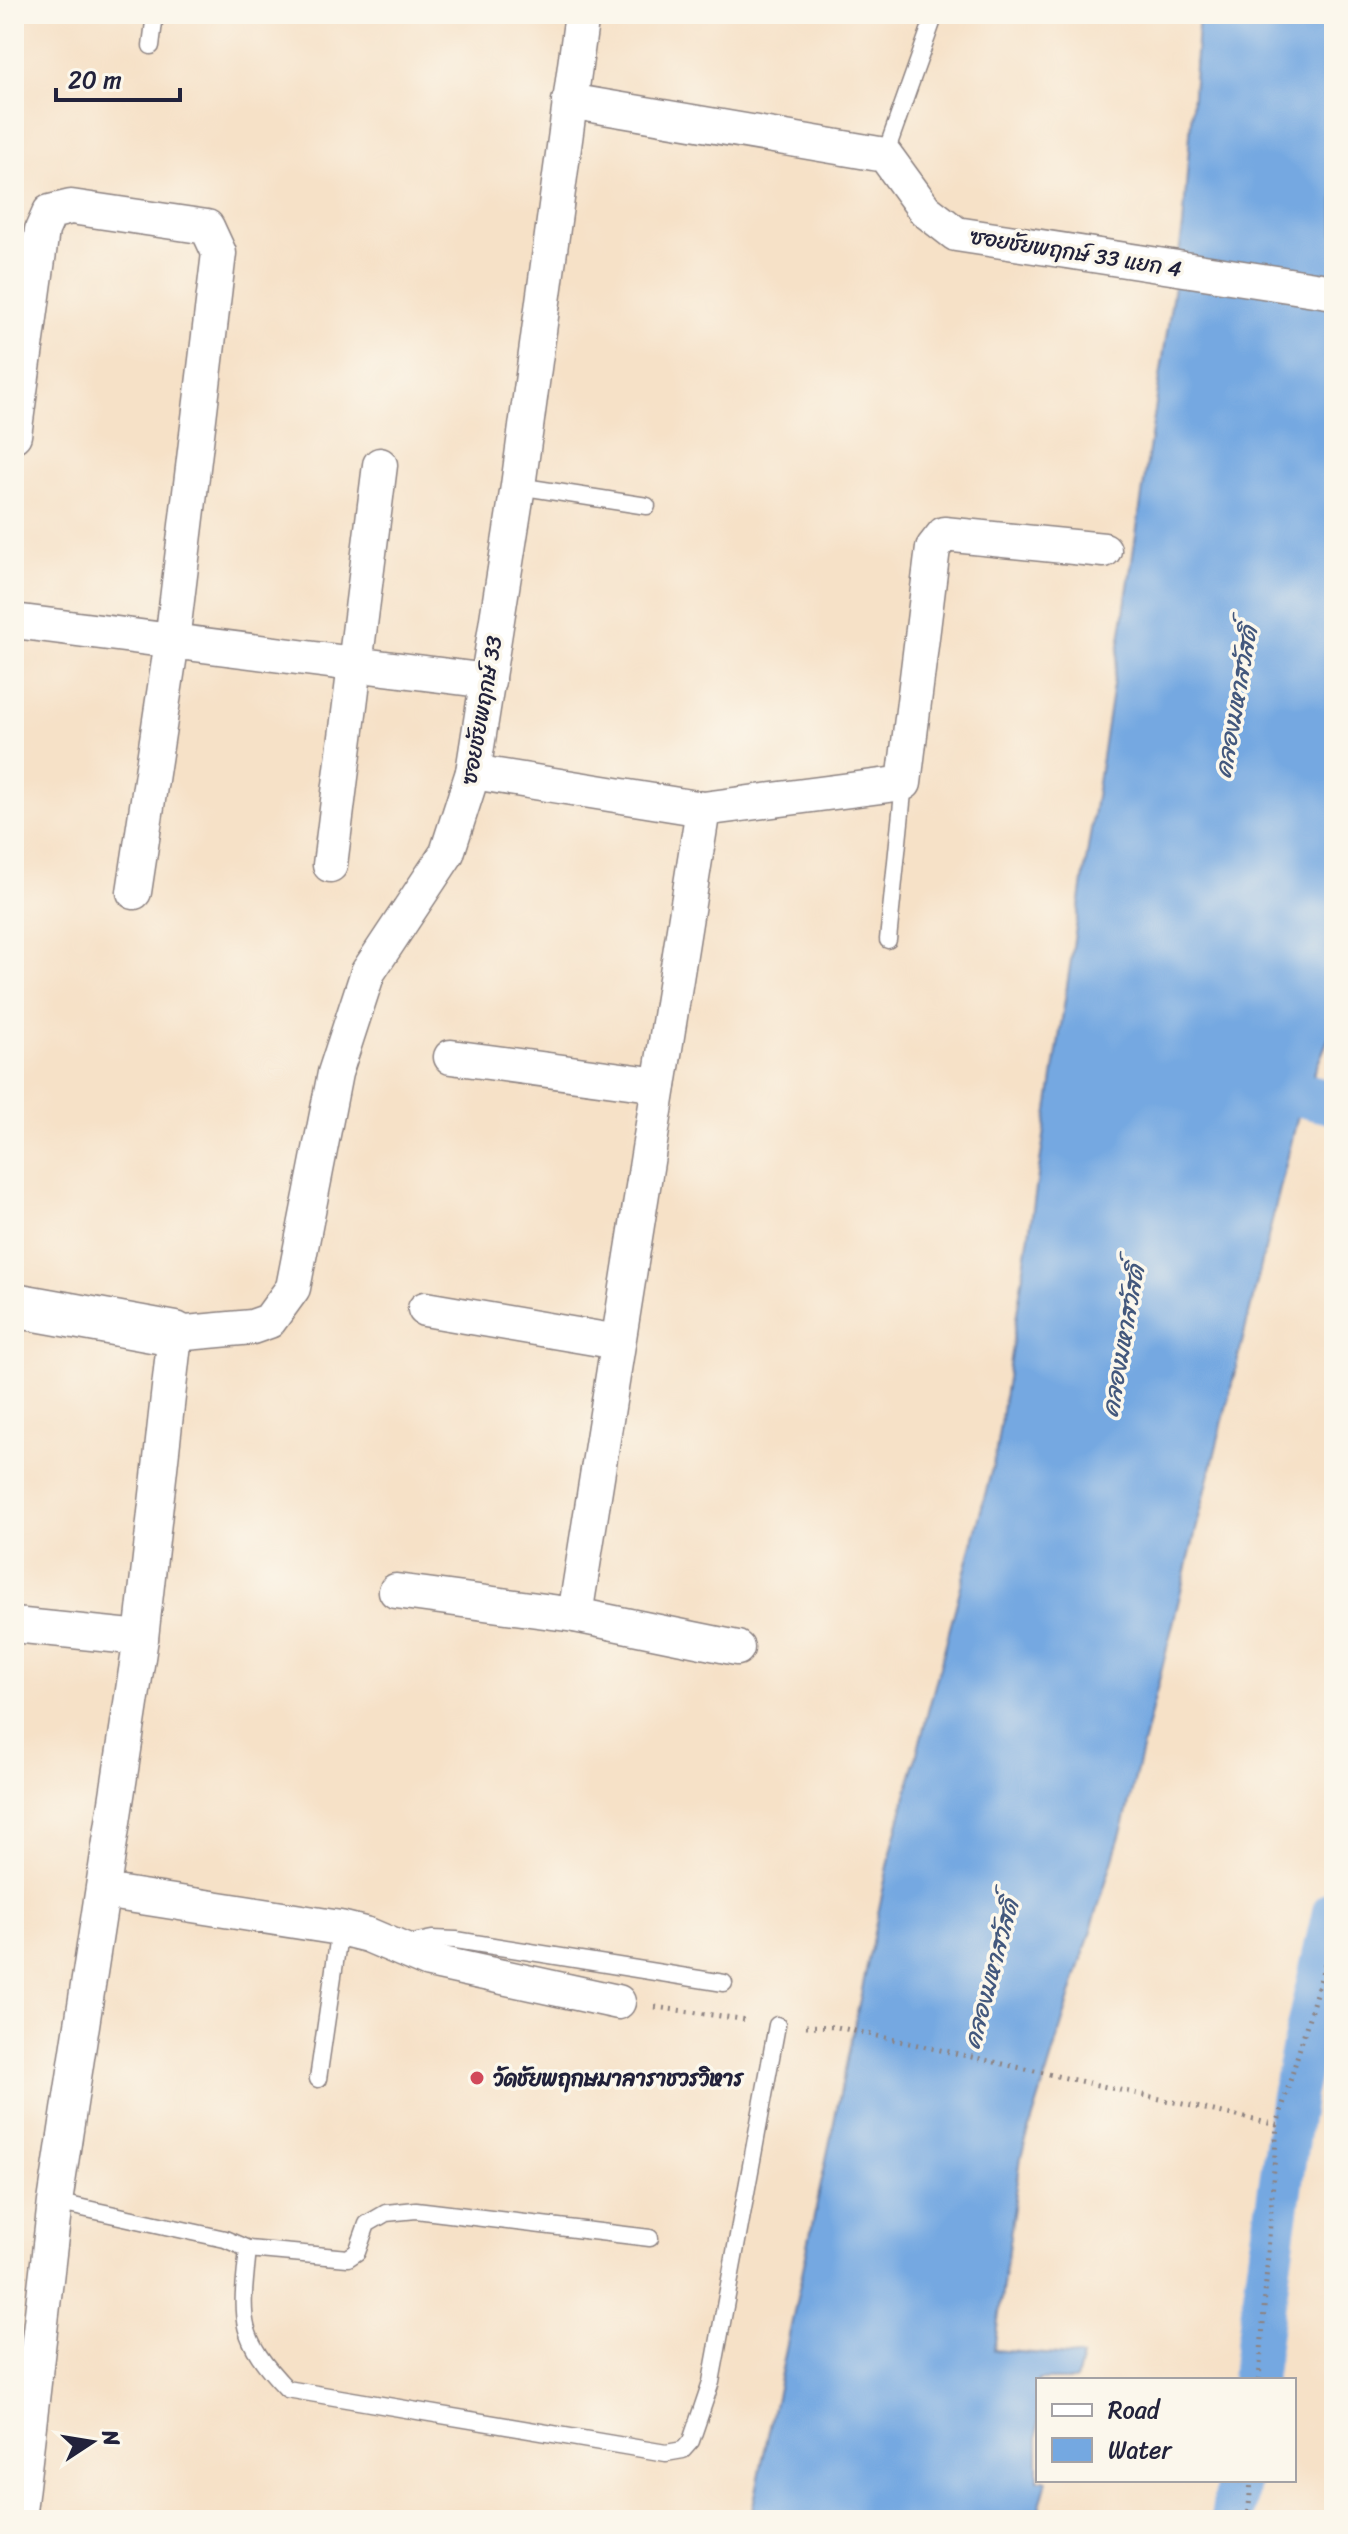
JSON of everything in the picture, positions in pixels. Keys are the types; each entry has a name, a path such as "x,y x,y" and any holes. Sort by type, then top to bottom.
{"street":[{"name":"ซอยชัยพฤกษ์ 33","path":"175,1334 252,1327 269,1321 293,1288 335,1073 363,986 368,972 447,853 473,772 518,486 582,14"},
{"path":"569,101 885,155"},
{"name":"ซอยชัยพฤกษ์ 33 แยก 4","path":"885,155 925,210 956,234 1334,292"},
{"path":"14,435 42,230 50,212 71,207 207,227 219,253 172,641 134,892"},
{"path":"330,865 380,465"},
{"path":"473,772 703,809 904,783 933,548 944,534 1104,550"},
{"path":"14,621 488,681"},
{"path":"575,1615 703,809"},
{"path":"451,1057 659,1085"},
{"path":"14,1305 175,1334 141,1638 55,2202 18,2520"},
{"path":"425,1309 618,1342"},
{"path":"396,1591 575,1615 737,1648"},
{"path":"14,1625 141,1638"},
{"path":"103,1891 340,1928 368,1935 429,1961 618,2002"}],"lane":[{"path":"151,46 155,14"},
{"path":"885,155 935,14"},
{"path":"518,486 647,506"},
{"path":"888,940 904,783"},
{"path":"318,2079 340,1928"},
{"path":"394,1948 432,1939 456,1940 724,1983"},
{"path":"248,2249 241,2311 250,2343 287,2389 666,2453 683,2450 691,2441 711,2382 777,2025"},
{"path":"55,2202 225,2239 248,2249 348,2258 357,2252 367,2224 386,2213 416,2210 650,2238"}],"path":[{"path":"1259,2378 1277,2125 1334,1933"},
{"path":"618,2002 777,2025 837,2027 1277,2125"},
{"path":"1248,2520 1251,2482"}],"water":[{"name":"คลองมหาสวัสดิ์","path":"1199,14 1334,14 1334,1025 1300,1107 1124,1823 1021,2157 994,2350 1082,2357 1077,2378 1036,2378 1036,2482 1046,2482 1036,2520 750,2520 891,1852 995,1457 1183,227"}],"waterway":[{"path":"1248,1082 1334,1103"},
{"path":"1253,2378 1293,2096 1334,1912"},
{"path":"1232,2520 1238,2482"}],"place":[{"name":"วัดชัยพฤกษมาลาราชวรวิหาร","path":"477,2078"}]}
